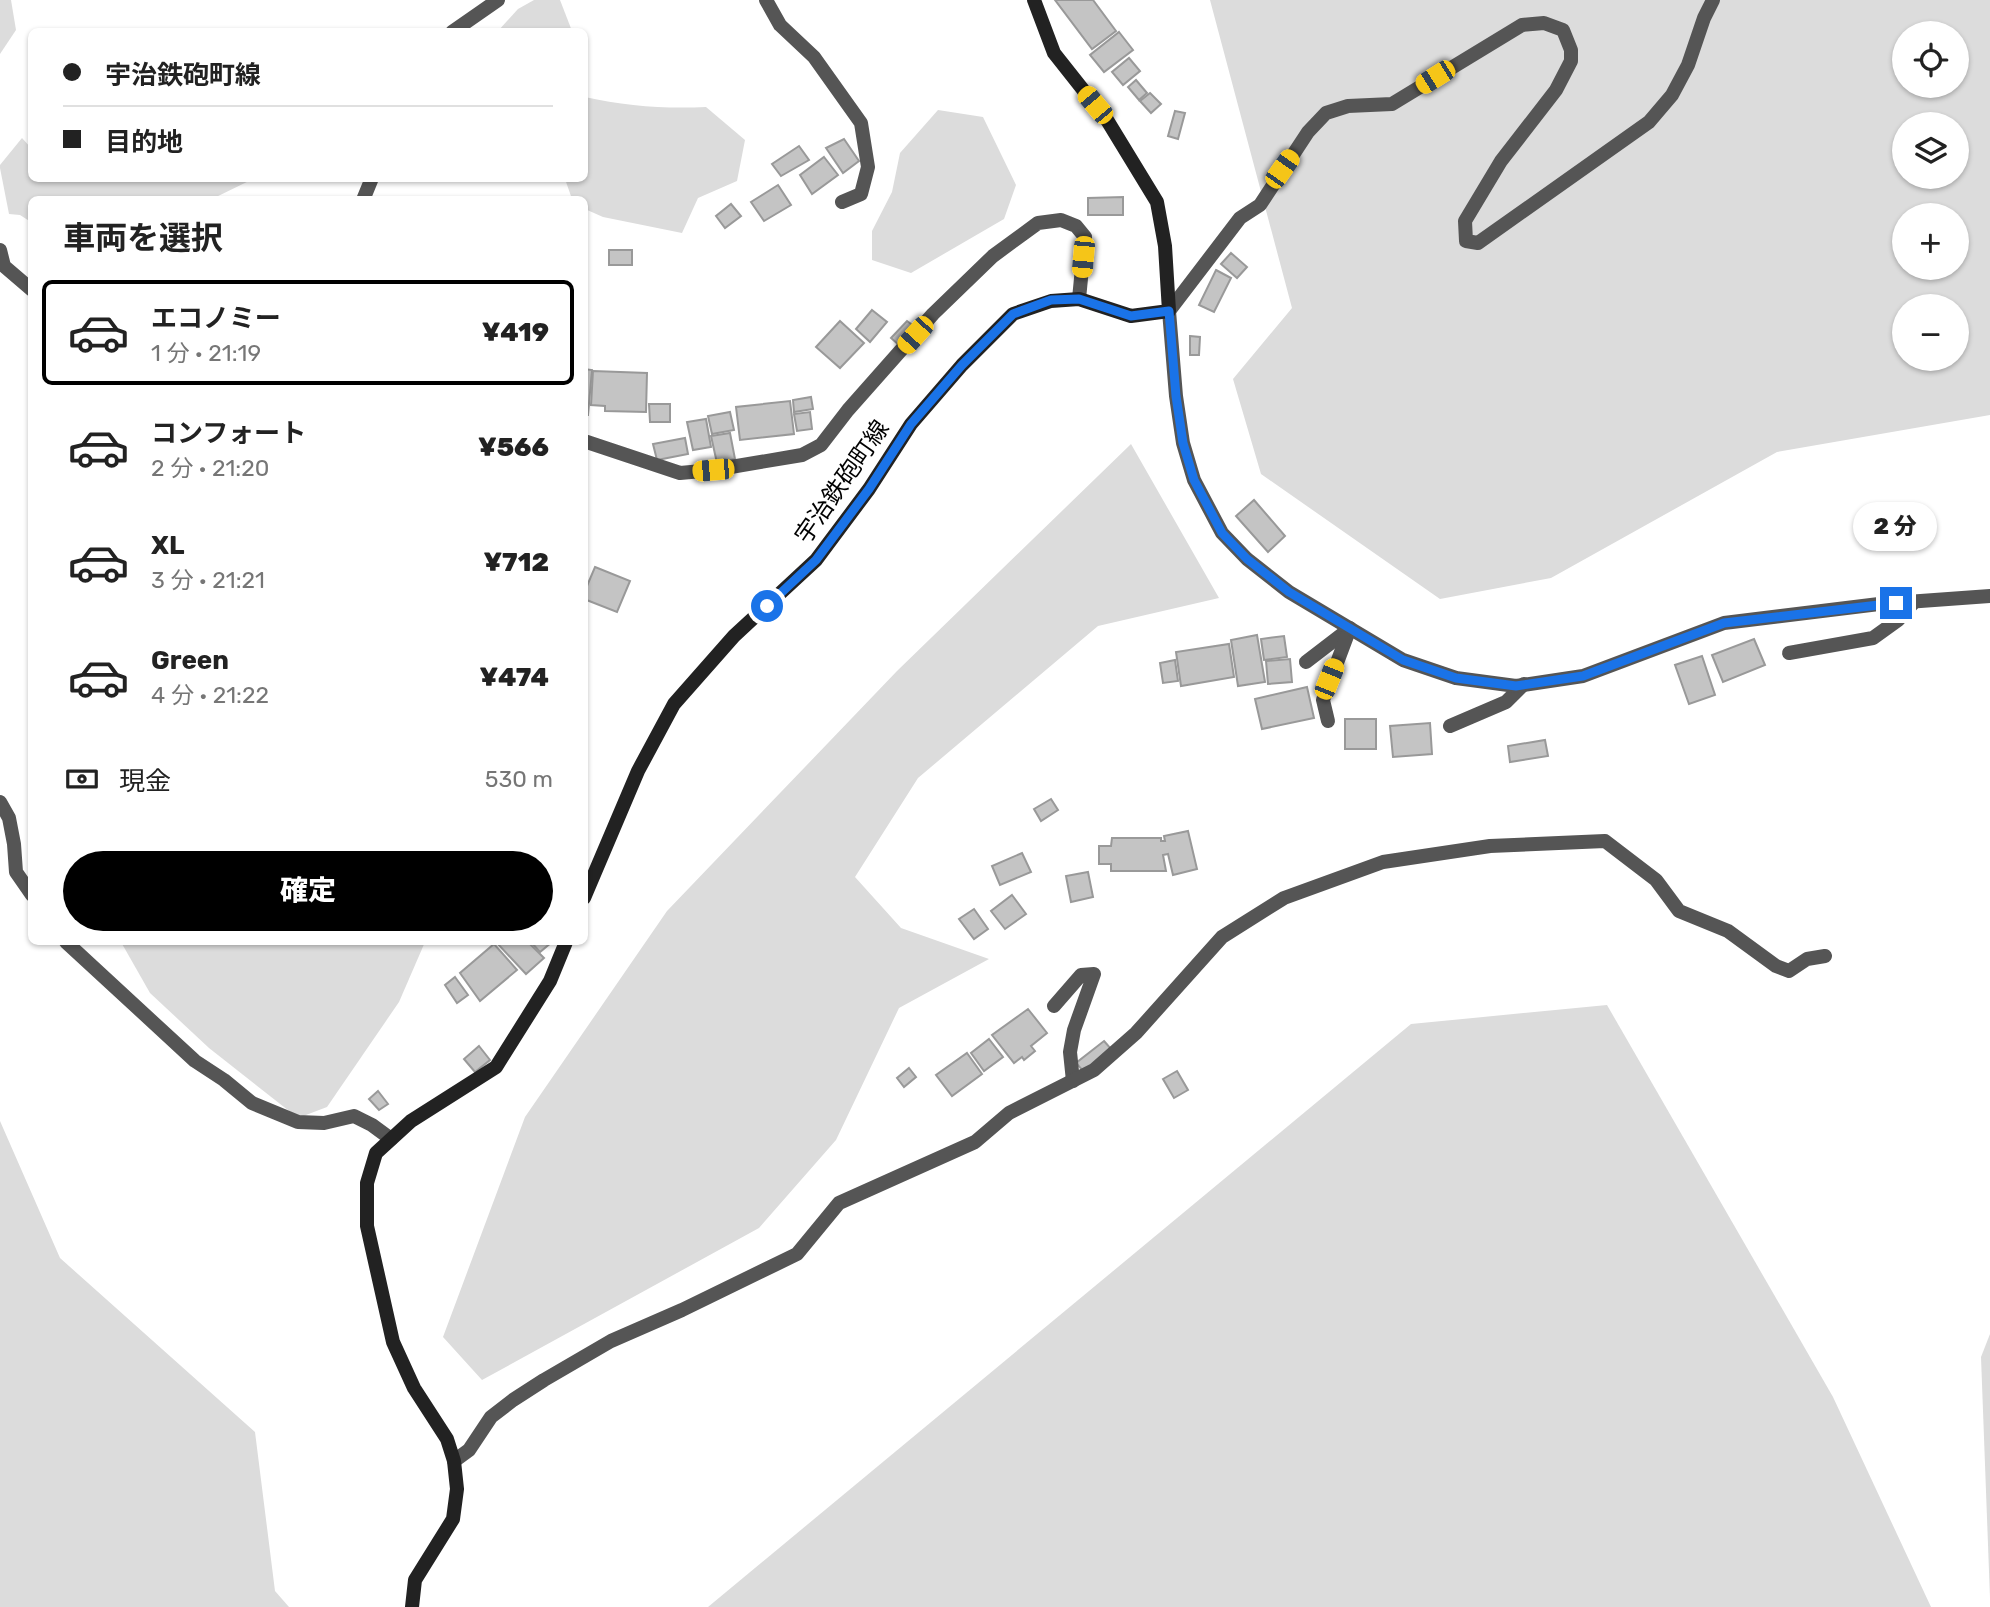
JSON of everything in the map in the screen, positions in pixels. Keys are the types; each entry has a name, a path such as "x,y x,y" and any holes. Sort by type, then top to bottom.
{"main road":[{"path":"1034,0 1054,53 1107,120 1157,202 1165,246 1169,311"},
{"name":"宇治鉄砲町線","path":"588,889 638,771 674,704 734,636 816,560 869,489 911,424 962,365 1013,314 1051,300 1079,299 1131,316 1169,311"},
{"path":"412,1607 415,1580 453,1519 457,1489 454,1461 447,1439 414,1388 393,1342 368,1226 367,1183 376,1153 411,1121 496,1067 550,981 565,945"}],"street":[{"path":"458,28 498,0"},
{"path":"766,0 780,25 814,57 861,123 868,167 861,194 842,202"},
{"path":"1713,0 1688,65 1672,95 1649,122 1478,243 1466,241 1465,221 1501,161 1556,90 1570,61 1570,50 1563,30 1544,23 1522,25 1392,104 1348,106 1326,113 1308,132 1259,205 1240,218 1169,311 1183,443 1194,480 1206,507 1222,533 1247,559 1289,592 1403,660 1456,678 1516,686 1583,676 1724,623 1990,596"},
{"path":"588,443 680,473 802,455 821,445 863,392 974,272 1038,223 1061,220 1076,226 1084,237 1079,299"},
{"path":"0,250 4,266 28,287"},
{"path":"1789,653 1873,638 1898,620 1914,602"},
{"path":"1306,662 1350,628"},
{"path":"1328,721 1324,701 1350,628"},
{"path":"1450,726 1506,702 1524,684"},
{"path":"0,802 9,818 16,872 28,889"},
{"path":"454,1461 468,1450 491,1417 544,1380 611,1341 797,1254 839,1203 975,1142 1009,1113 1094,1070 1136,1033 1222,937 1284,898 1383,862 1490,846 1605,841 1656,880 1679,911 1728,931 1776,966 1789,971 1807,960 1825,956"},
{"path":"69,945 195,1061 252,1103 298,1122 324,1122 354,1116 391,1139"},
{"path":"1054,1006 1082,975 1094,974 1074,1030 1070,1052 1073,1081"}],"shaded area":[{"path":"0,0 11,0 16,30 0,54"},
{"path":"534,0 560,0 571,28 501,28 518,9"},
{"path":"1210,0 1990,0 1990,415 1777,452 1551,578 1440,599 1261,474 1233,379 1292,308"},
{"path":"588,98 645,106 706,107 745,140 737,181 698,198 682,233 603,217 588,210 588,196 571,196 566,182 588,182"},
{"path":"938,110 983,117 1016,185 1004,219 911,273 872,260 872,231 892,192 900,153"},
{"path":"22,138 28,145 28,182 247,182 218,196 28,196 28,220 20,215 9,214 0,165"},
{"path":"1131,444 1219,598 1098,626 918,778 855,877 901,928 989,959 899,1008 836,1140 759,1228 482,1380 443,1337 525,1117 667,911 897,671"},
{"path":"123,945 424,945 399,1002 327,1107 298,1118 209,1048 150,993"},
{"path":"1607,1005 1833,1397 1931,1607 708,1607 1411,1024"},
{"path":"0,1121 60,1258 255,1432 275,1591 289,1607 0,1607"},
{"path":"1990,1334 1990,1598 1981,1357"}],"building":[{"path":"1055,0 1093,0 1116,31 1092,49"},
{"path":"1119,32 1133,50 1104,72 1090,55"},
{"path":"1129,58 1140,71 1123,85 1112,72"},
{"path":"1136,80 1147,93 1139,100 1128,87"},
{"path":"1150,93 1161,104 1151,113 1140,101"},
{"path":"1175,111 1185,113 1178,139 1168,136"},
{"path":"844,139 859,161 843,173 826,148"},
{"path":"799,146 809,160 781,176 772,164"},
{"path":"824,157 838,175 812,194 800,175"},
{"path":"778,185 791,205 764,221 751,202"},
{"path":"1123,197 1123,215 1088,215 1088,198"},
{"path":"731,204 741,216 725,228 716,216"},
{"path":"609,250 632,250 632,265 609,265"},
{"path":"1231,253 1247,267 1237,278 1221,264"},
{"path":"1216,270 1231,278 1214,312 1199,305"},
{"path":"872,310 887,322 870,342 856,329"},
{"path":"840,321 864,343 840,368 816,347"},
{"path":"907,321 915,327 899,345 891,338"},
{"path":"1190,336 1200,337 1199,355 1190,355"},
{"path":"588,370 592,370 588,415"},
{"path":"593,371 647,373 646,412 605,411 605,406 591,405"},
{"path":"811,397 813,409 794,412 793,400"},
{"path":"790,401 794,434 740,440 736,407"},
{"path":"649,404 670,404 670,422 650,422"},
{"path":"730,412 734,430 712,434 708,416"},
{"path":"810,412 812,429 797,431 794,414"},
{"path":"706,419 711,447 693,450 687,422"},
{"path":"730,433 735,459 717,463 711,436"},
{"path":"685,438 688,454 657,460 653,444"},
{"path":"1254,500 1285,536 1268,552 1236,516"},
{"path":"595,567 630,581 617,612 588,601 588,584"},
{"path":"1257,635 1265,682 1238,686 1231,640"},
{"path":"1284,636 1287,657 1264,660 1261,639"},
{"path":"1754,639 1765,665 1723,682 1712,655"},
{"path":"1229,644 1234,677 1181,686 1176,652"},
{"path":"1702,656 1715,695 1689,704 1675,665"},
{"path":"1290,659 1292,682 1268,684 1266,661"},
{"path":"1175,660 1178,681 1163,683 1160,663"},
{"path":"1307,687 1314,718 1262,729 1255,699"},
{"path":"1345,719 1376,719 1376,749 1345,749"},
{"path":"1430,723 1432,754 1393,757 1390,726"},
{"path":"1545,740 1548,756 1510,762 1508,746"},
{"path":"1051,799 1058,810 1041,821 1034,809"},
{"path":"1188,831 1197,869 1173,875 1168,854 1163,855 1166,871 1111,871 1111,864 1099,864 1099,846 1111,846 1112,838 1161,838 1161,841 1165,841 1164,836"},
{"path":"1022,853 1031,872 1000,885 992,866"},
{"path":"1088,872 1093,897 1071,902 1066,876"},
{"path":"1012,895 1026,914 1005,929 991,911"},
{"path":"974,909 988,929 974,939 959,919"},
{"path":"493,945 517,970 480,1001 460,973"},
{"path":"499,945 531,945 544,958 526,974"},
{"path":"534,945 548,945 540,952"},
{"path":"455,977 468,995 457,1003 445,985"},
{"path":"1028,1009 1047,1033 1031,1046 1035,1051 1024,1060 1022,1057 1014,1063 992,1035"},
{"path":"989,1039 1003,1057 984,1071 971,1053"},
{"path":"1104,1041 1112,1050 1084,1072 1076,1063"},
{"path":"479,1046 490,1060 475,1072 464,1059"},
{"path":"967,1053 982,1074 952,1096 936,1075"},
{"path":"909,1068 916,1077 904,1087 897,1078"},
{"path":"1177,1071 1188,1090 1174,1098 1163,1079"},
{"path":"378,1091 388,1104 379,1110 369,1099"}],"route":[{"path":"767,606 816,560 869,489 911,424 962,365 1013,314 1051,300 1079,299 1131,316 1169,311 1183,443 1194,480 1222,533 1247,559 1289,592 1403,660 1456,678 1516,686 1583,676 1724,623 1896,603"}]}
